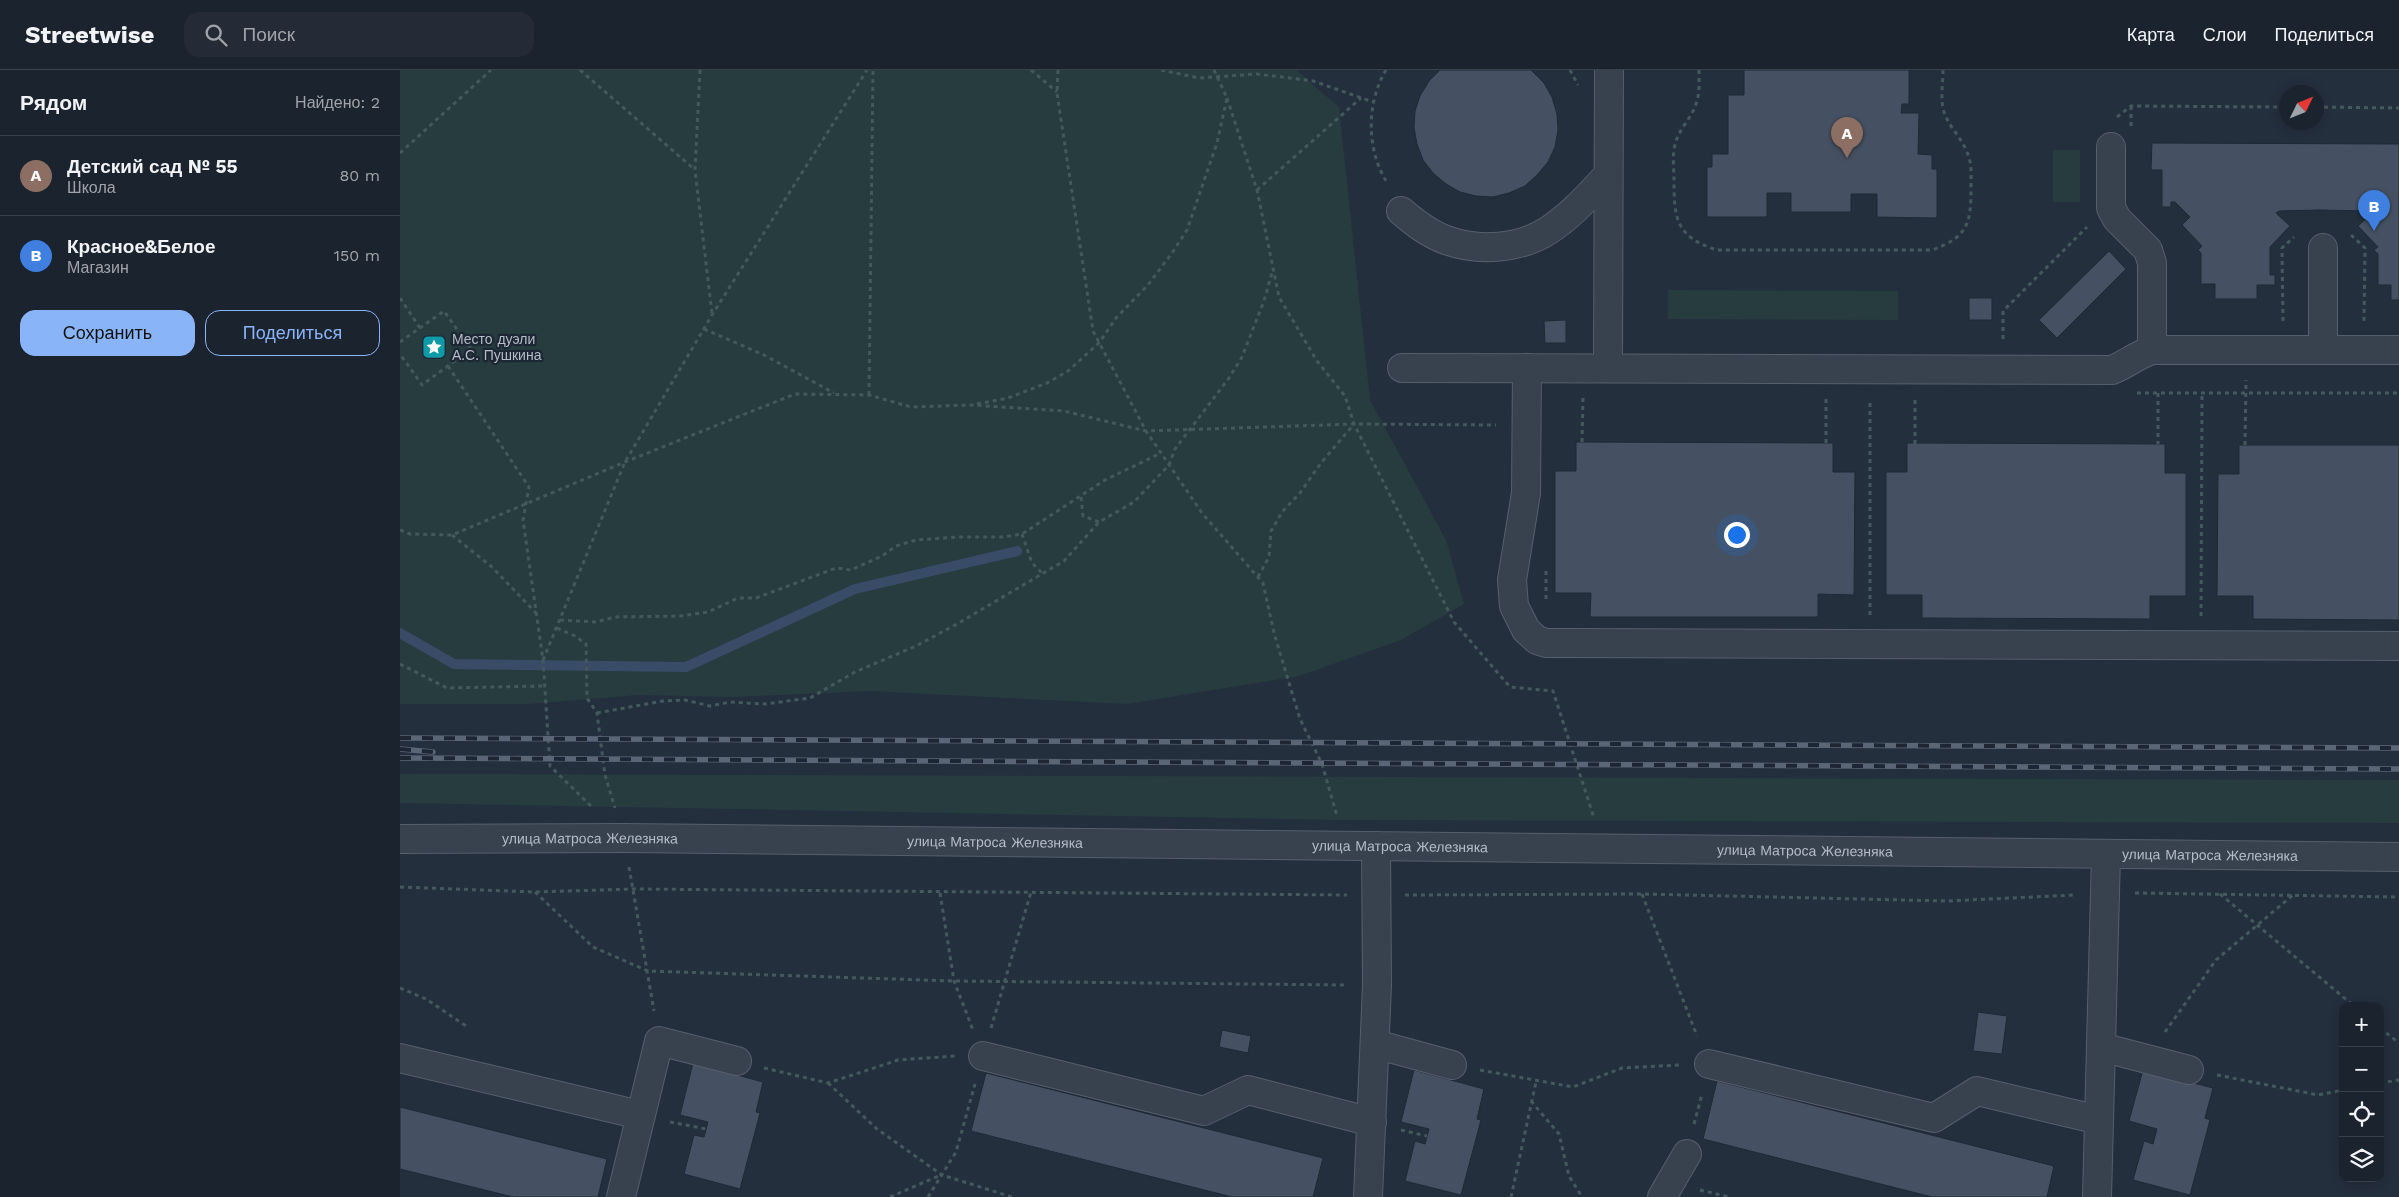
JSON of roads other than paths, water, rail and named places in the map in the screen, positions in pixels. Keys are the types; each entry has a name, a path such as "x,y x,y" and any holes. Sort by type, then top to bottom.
{"street":[{"path":"1608,368 1609,70"},
{"path":"2110,135 2111,208 2117,219 2148,250 2152,263 2152,350"},
{"path":"1401,211 1422,228 1446,240 1472,247 1498,247 1524,242 1548,231 1570,214 1608,175"},
{"path":"2323,248 2323,350"},
{"path":"1402,368 2112,370 2129,363 2137,355 2152,350 2399,350"},
{"path":"1527,368 1526,492 1512,580 1514,606 1526,630 1537,640 1546,643 2399,646"},
{"name":"улица Матроса Железняка","path":"400,839 624,838 2399,857"},
{"path":"1368,1197 1377,985 1376,846"},
{"path":"2097,1197 2106,855"},
{"path":"621,1197 659,1041 738,1061"},
{"path":"1375,1044 1452,1065"},
{"path":"2101,1047 2189,1070"},
{"path":"983,1056 1204,1111 1248,1090 1372,1122"},
{"path":"400,1058 640,1115"},
{"path":"1709,1064 1934,1118 1977,1091 2099,1120"},
{"path":"1662,1197 1687,1154"}],"waterway":[{"path":"400,633 454,664 686,667 855,589 1017,551"}],"railway":[{"path":"400,738 2399,748"},
{"path":"400,749 433,752"},
{"path":"400,758 2399,769"}],"place":[{"name":"Детский сад № 55","path":"1847,158"},
{"name":"Красное&Белое","path":"2374,231"},
{"name":"Место дуэли А.С. Пушкина","path":"434,347"}]}
